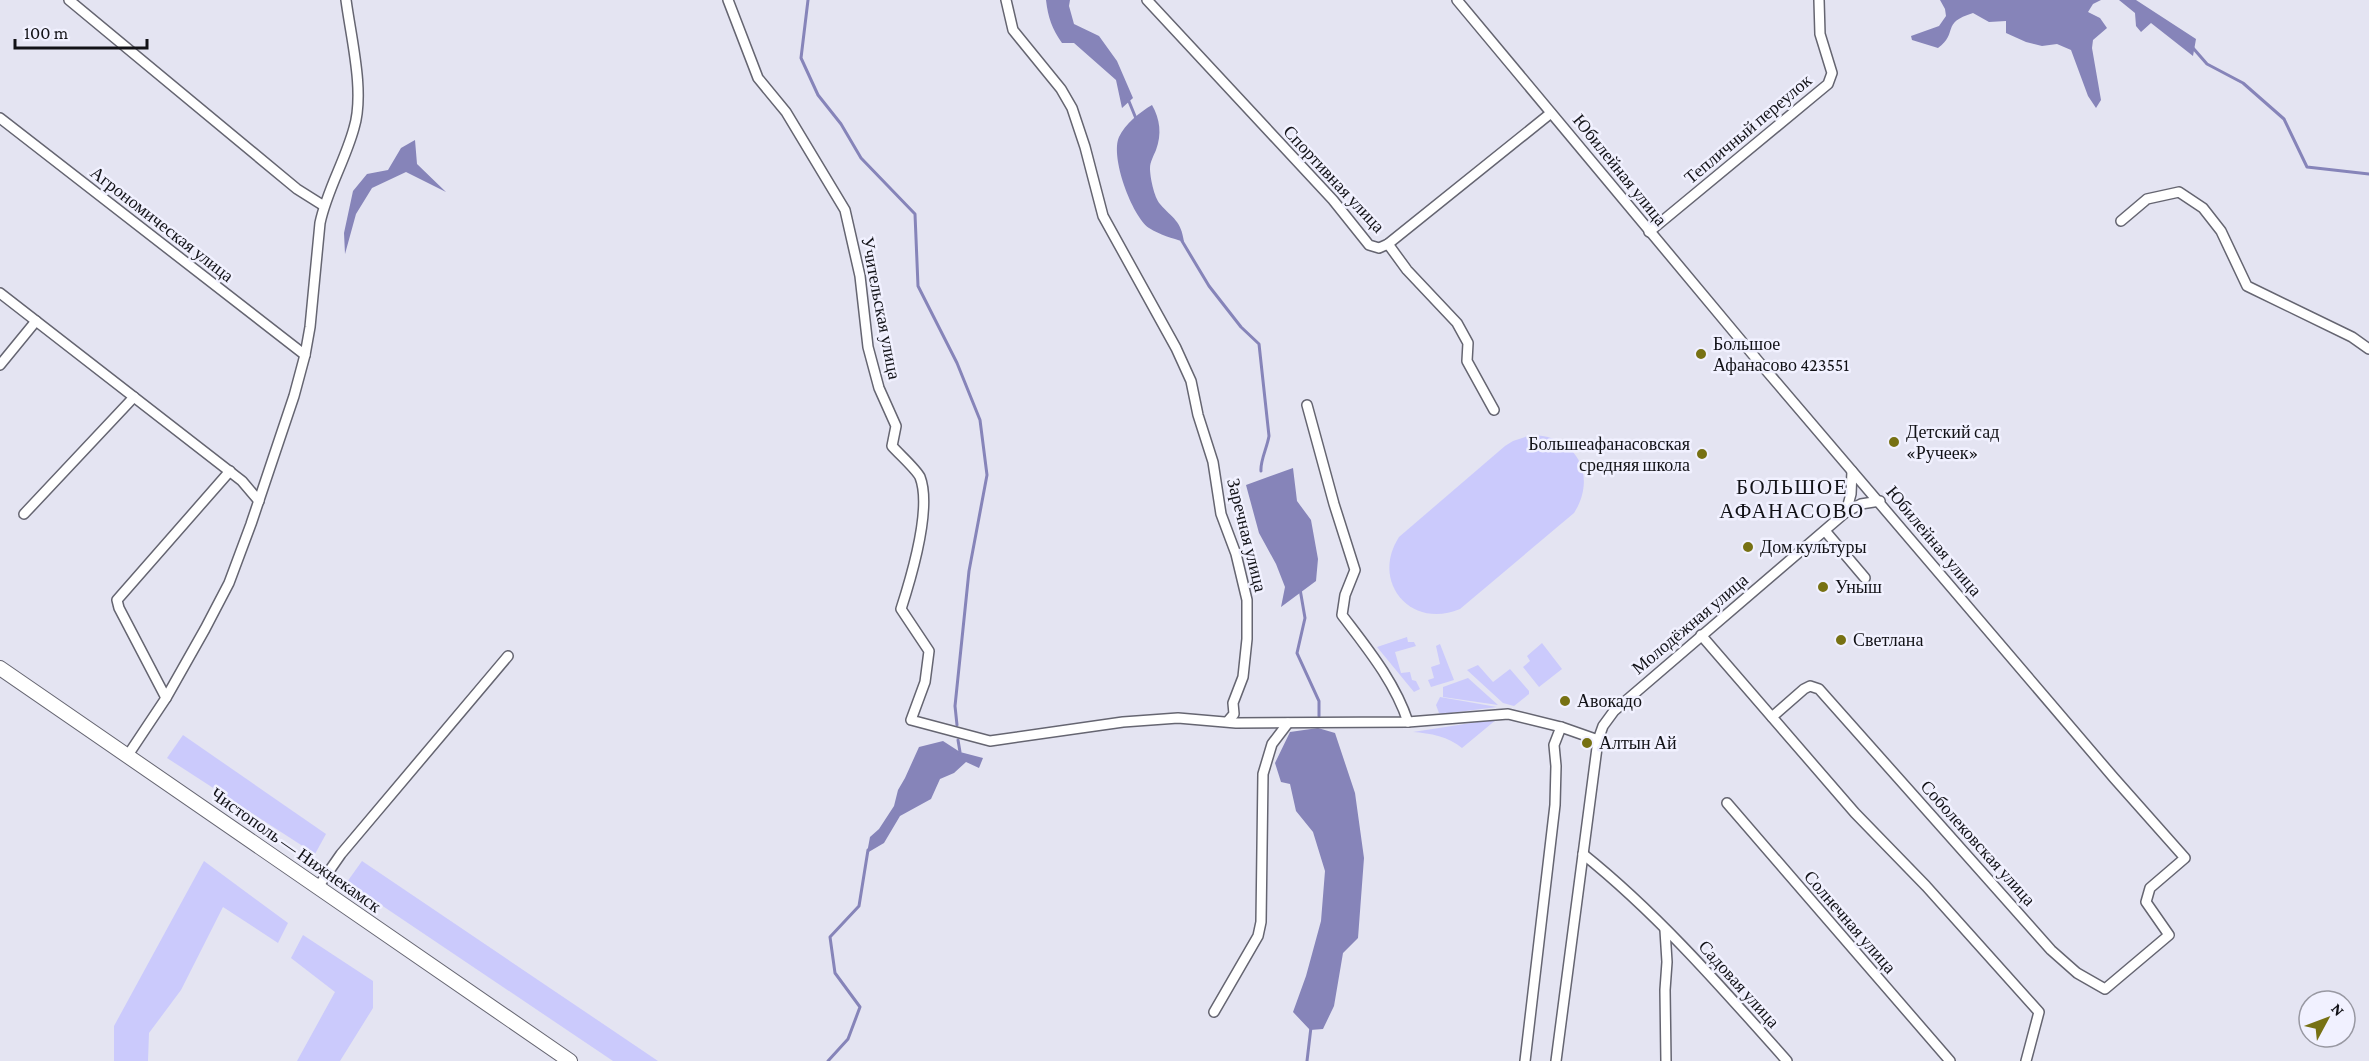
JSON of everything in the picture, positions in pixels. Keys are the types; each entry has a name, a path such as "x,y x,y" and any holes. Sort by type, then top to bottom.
{"main road":[{"name":"Чистополь — Нижнекамск","path":"0,668 570,1061"}],"street":[{"path":"69,0 297,189 324,206"},
{"path":"128,755 166,698 229,583 294,396 310,327 320,223 324,206 355,127 358,106 346,0"},
{"name":"Учительская улица","path":"728,0 758,78 786,112 844,210 860,276 868,346 879,388 896,426 892,446 920,477 924,510 914,567 901,609 929,651 925,682 911,720 990,741 1123,722 1178,718 1228,721"},
{"name":"Заречная улица","path":"1006,0 1013,30 1061,89 1072,108 1103,216 1176,348 1191,381 1198,415 1213,462 1221,514 1236,554 1247,600 1247,639 1243,677 1233,704 1234,714 1228,721"},
{"name":"Спортивная улица","path":"1147,0 1333,200 1369,245 1379,248 1388,244 1407,270 1457,323 1468,343 1467,361 1494,410"},
{"name":"Юбилейная улица","path":"1457,0 1649,232 2114,778 2185,858 2150,888 2146,902 2169,935"},
{"name":"Тепличный переулок","path":"1649,232 1828,84 1832,73 1820,34 1819,0"},
{"path":"1388,244 1551,113"},
{"name":"Агрономическая улица","path":"0,118 305,355"},
{"path":"2121,220 2147,199 2179,192 2202,208 2221,231 2247,286 2352,337 2369,349"},
{"path":"0,293 230,471 259,501"},
{"path":"0,365 36,321"},
{"path":"24,514 134,397"},
{"path":"1307,405 1355,570 1345,595 1342,615 1378,661 1407,722"},
{"path":"166,698 117,600 230,471"},
{"path":"1846,513 1851,494 1852,471"},
{"name":"Молодёжная улица","path":"1556,1061 1598,741 1603,726 1614,711 1846,513 1861,504 1880,501"},
{"path":"1826,532 1865,578"},
{"path":"1701,635 1855,813 1926,886 2039,1012 2026,1061"},
{"path":"318,887 341,854 508,656"},
{"name":"Соболековская улица","path":"1772,717 1804,689 1810,686 1819,689 2051,950 2077,973 2105,989 2169,935"},
{"path":"1228,721 1236,723 1407,722 1508,714 1561,727 1598,741"},
{"path":"1214,1012 1258,936 1261,922 1263,774 1272,744 1287,723"},
{"path":"1525,1061 1556,805 1554,745 1561,727"},
{"name":"Солнечная улица","path":"1727,803 1950,1061"},
{"path":"1583,854 1649,912 1665,930 1666,1061"},
{"name":"Садовая улица","path":"1665,930 1697,960 1787,1061"}],"shaded area":[{"path":"1046,0 1070,0 1069,6 1074,24 1099,36 1117,61 1133,98 1122,108 1116,80 1074,43 1062,43 1051,23"},
{"path":"1940,0 2101,0 2093,4 2088,12 2100,18 2107,28 2093,40 2092,48 2101,100 2096,108 2088,96 2071,50 2057,44 2042,46 2026,42 2006,33 2006,21 1989,22 1973,13 1953,25 1948,38 1938,48 1912,40 1911,36 1939,26 1946,16"},
{"path":"2119,0 2136,0 2196,39 2193,56 2151,23 2141,32 2136,26 2135,13"},
{"path":"1152,105 1157,116 1159,132 1158,144 1150,166 1153,187 1160,204 1179,224 1184,242 1157,233 1142,221 1124,186 1120,171 1117,146 1119,137 1133,119"},
{"path":"415,140 417,164 446,192 406,172 372,188 356,214 345,254 344,233 353,191 367,174 388,170 401,148"},
{"path":"1531,435 1547,437 1560,442 1571,450 1578,460 1583,472 1584,485 1581,499 1574,513 1460,609 1442,614 1426,613 1412,607 1400,598 1389,570 1391,554 1399,537 1505,446"},
{"path":"1293,468 1297,501 1311,520 1318,559 1316,581 1281,607 1285,587 1276,564 1259,533 1246,485"},
{"path":"1407,637 1408,642 1414,642 1416,646 1395,652 1401,673 1410,672 1412,680 1416,681 1420,689 1414,692 1377,647"},
{"path":"1542,643 1562,669 1539,687 1523,667 1530,661 1527,656"},
{"path":"1440,644 1454,680 1431,687 1428,680 1434,678 1431,667 1440,664 1436,646"},
{"path":"1478,665 1493,682 1510,669 1529,691 1529,694 1514,706 1503,703 1467,670"},
{"path":"1468,678 1498,705 1443,697 1443,687"},
{"path":"1440,697 1497,707 1442,714 1439,713 1436,705"},
{"path":"1497,719 1462,748 1439,736 1413,732"},
{"path":"1318,728 1335,733 1355,793 1364,858 1358,938 1343,953 1334,1006 1323,1029 1310,1030 1293,1012 1306,976 1321,921 1325,871 1313,832 1296,811 1290,784 1281,782 1275,763 1290,732"},
{"path":"183,735 326,834 315,854 167,758"},
{"path":"943,741 960,752 983,758 979,768 966,762 954,773 940,779 931,799 900,816 884,843 867,853 870,837 879,829 894,806 898,790 919,747"},
{"path":"204,861 288,923 278,943 223,907 181,990 149,1033 148,1061 114,1061 114,1026"},
{"path":"362,861 658,1061 613,1061 347,882"},
{"path":"303,935 373,981 373,1008 340,1061 297,1061 335,992 291,958"}],"waterway":[{"path":"808,0 801,58 818,95 841,124 861,158 915,214 918,286 957,363 980,420 987,475 969,571 955,706 957,725"},
{"path":"2193,48 2207,64 2243,83 2284,119 2307,167 2369,174"},
{"path":"1128,99 1137,121"},
{"path":"1182,241 1209,286 1241,327 1259,344 1269,436 1261,471"},
{"path":"1300,589 1305,618 1297,653 1319,701 1319,716"},
{"path":"958,740 960,752 958,753"},
{"path":"828,1061 848,1039 860,1007 835,973 830,937 859,906 868,850"},
{"path":"1307,1061 1311,1027"}],"place":[{"name":"Большое Афанасово 423551","path":"1701,354"},
{"name":"Детский сад «Ручеек»","path":"1894,442"},
{"name":"Большеафанасовская средняя школа","path":"1702,454"},
{"name":"Дом культуры","path":"1748,547"},
{"name":"Уныш","path":"1823,587"},
{"name":"Светлана","path":"1841,640"},
{"name":"Авокадо","path":"1565,701"},
{"name":"Алтын Ай","path":"1587,743"}],"district":[{"name":"БОЛЬШОЕ АФАНАСОВО","path":"1792,499"}]}
